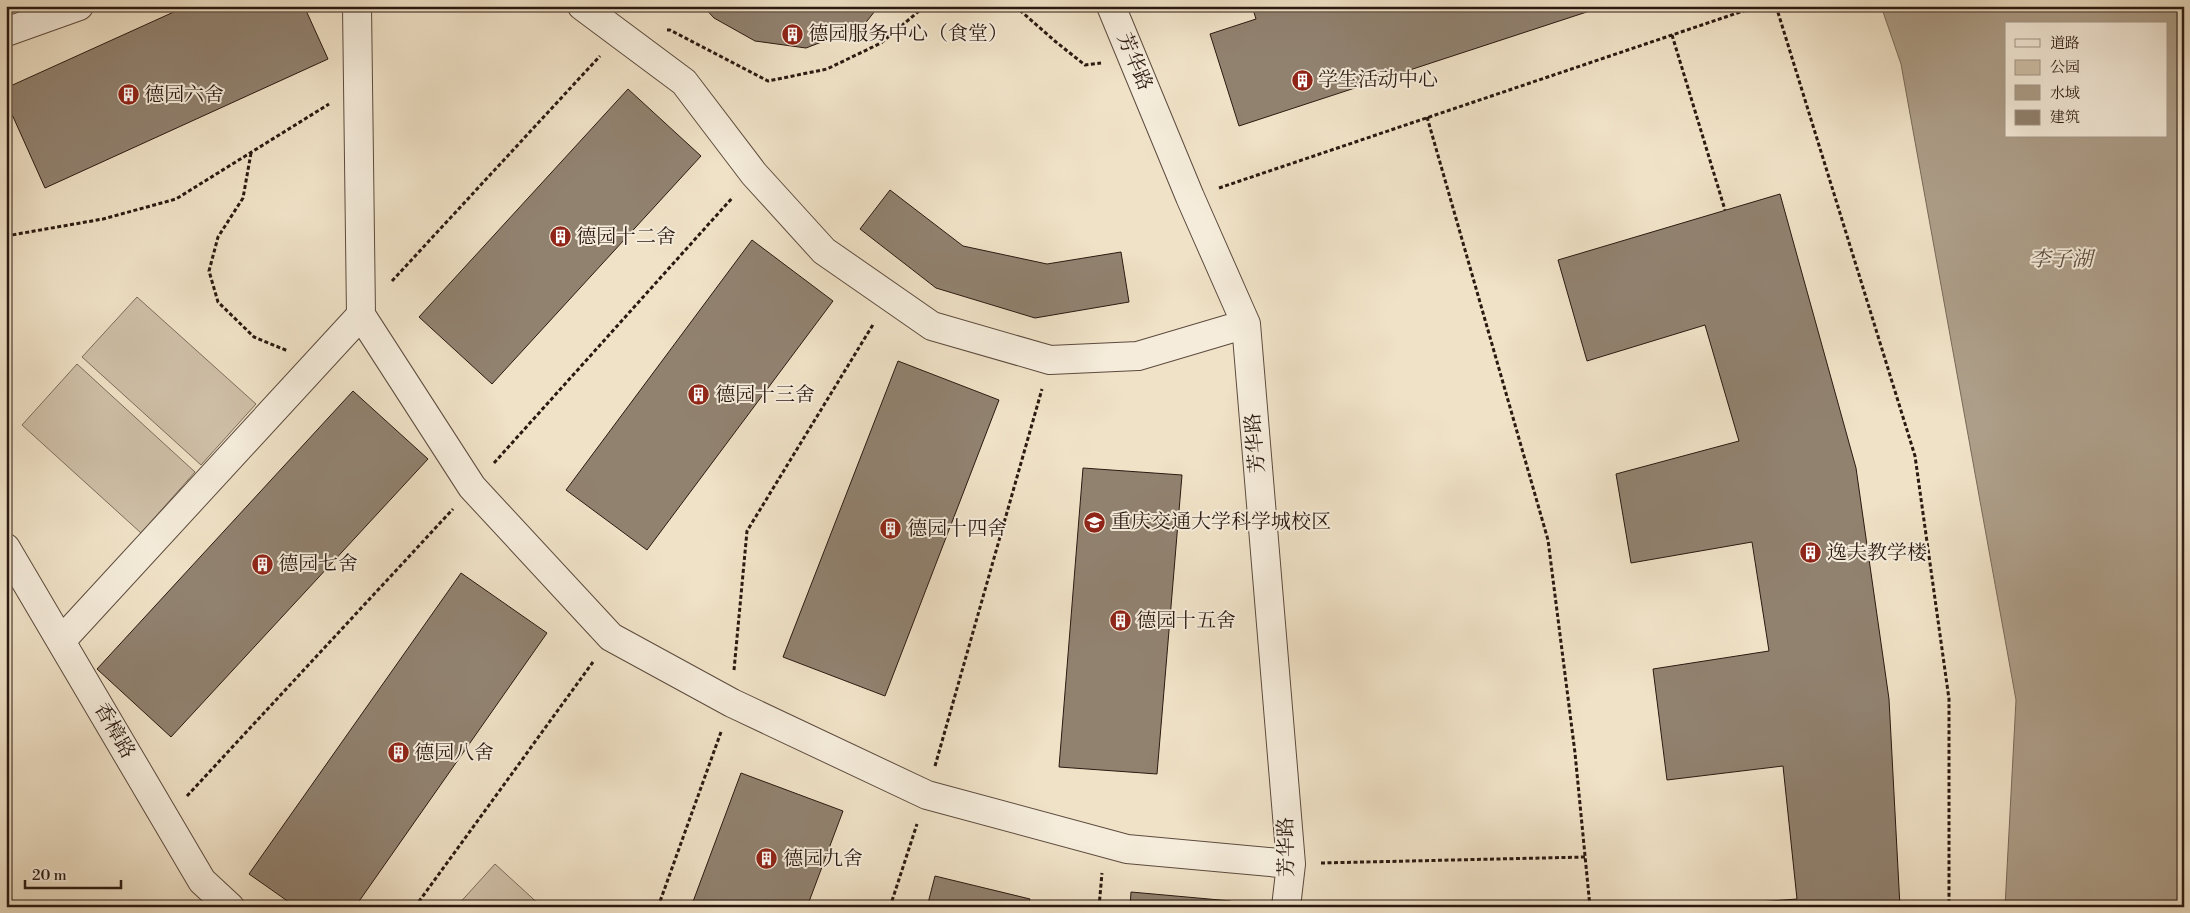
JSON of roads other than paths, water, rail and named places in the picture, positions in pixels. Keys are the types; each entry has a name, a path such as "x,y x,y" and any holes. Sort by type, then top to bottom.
{"street":[{"path":"6,32 79,6"},
{"path":"357,6 361,315 472,487 611,637 732,703 927,795 1127,849 1290,864"},
{"path":"582,6 684,82 754,174 824,251 932,326 1050,360 1138,356 1246,324"},
{"name":"芳华路","path":"1111,6 1190,198 1246,324 1290,864 1286,907"},
{"path":"61,641 361,315"},
{"name":"香樟路","path":"6,548 202,881 230,907"}],"water":[{"name":"李子湖","path":"1881,6 2184,6 2184,907 2005,907 2016,700 1901,64"}],"place":[{"name":"德园服务中心（食堂）","path":"792,34"},
{"name":"学生活动中心","path":"1302,80"},
{"name":"德园六舍","path":"128,95"},
{"name":"德园十二舍","path":"560,237"},
{"name":"德园十三舍","path":"699,395"},
{"name":"重庆交通大学科学城校区","path":"1095,522"},
{"name":"德园十四舍","path":"891,529"},
{"name":"逸夫教学楼","path":"1811,553"},
{"name":"德园七舍","path":"262,564"},
{"name":"德园十五舍","path":"1120,621"},
{"name":"德园八舍","path":"398,753"},
{"name":"德园九舍","path":"767,859"}]}
